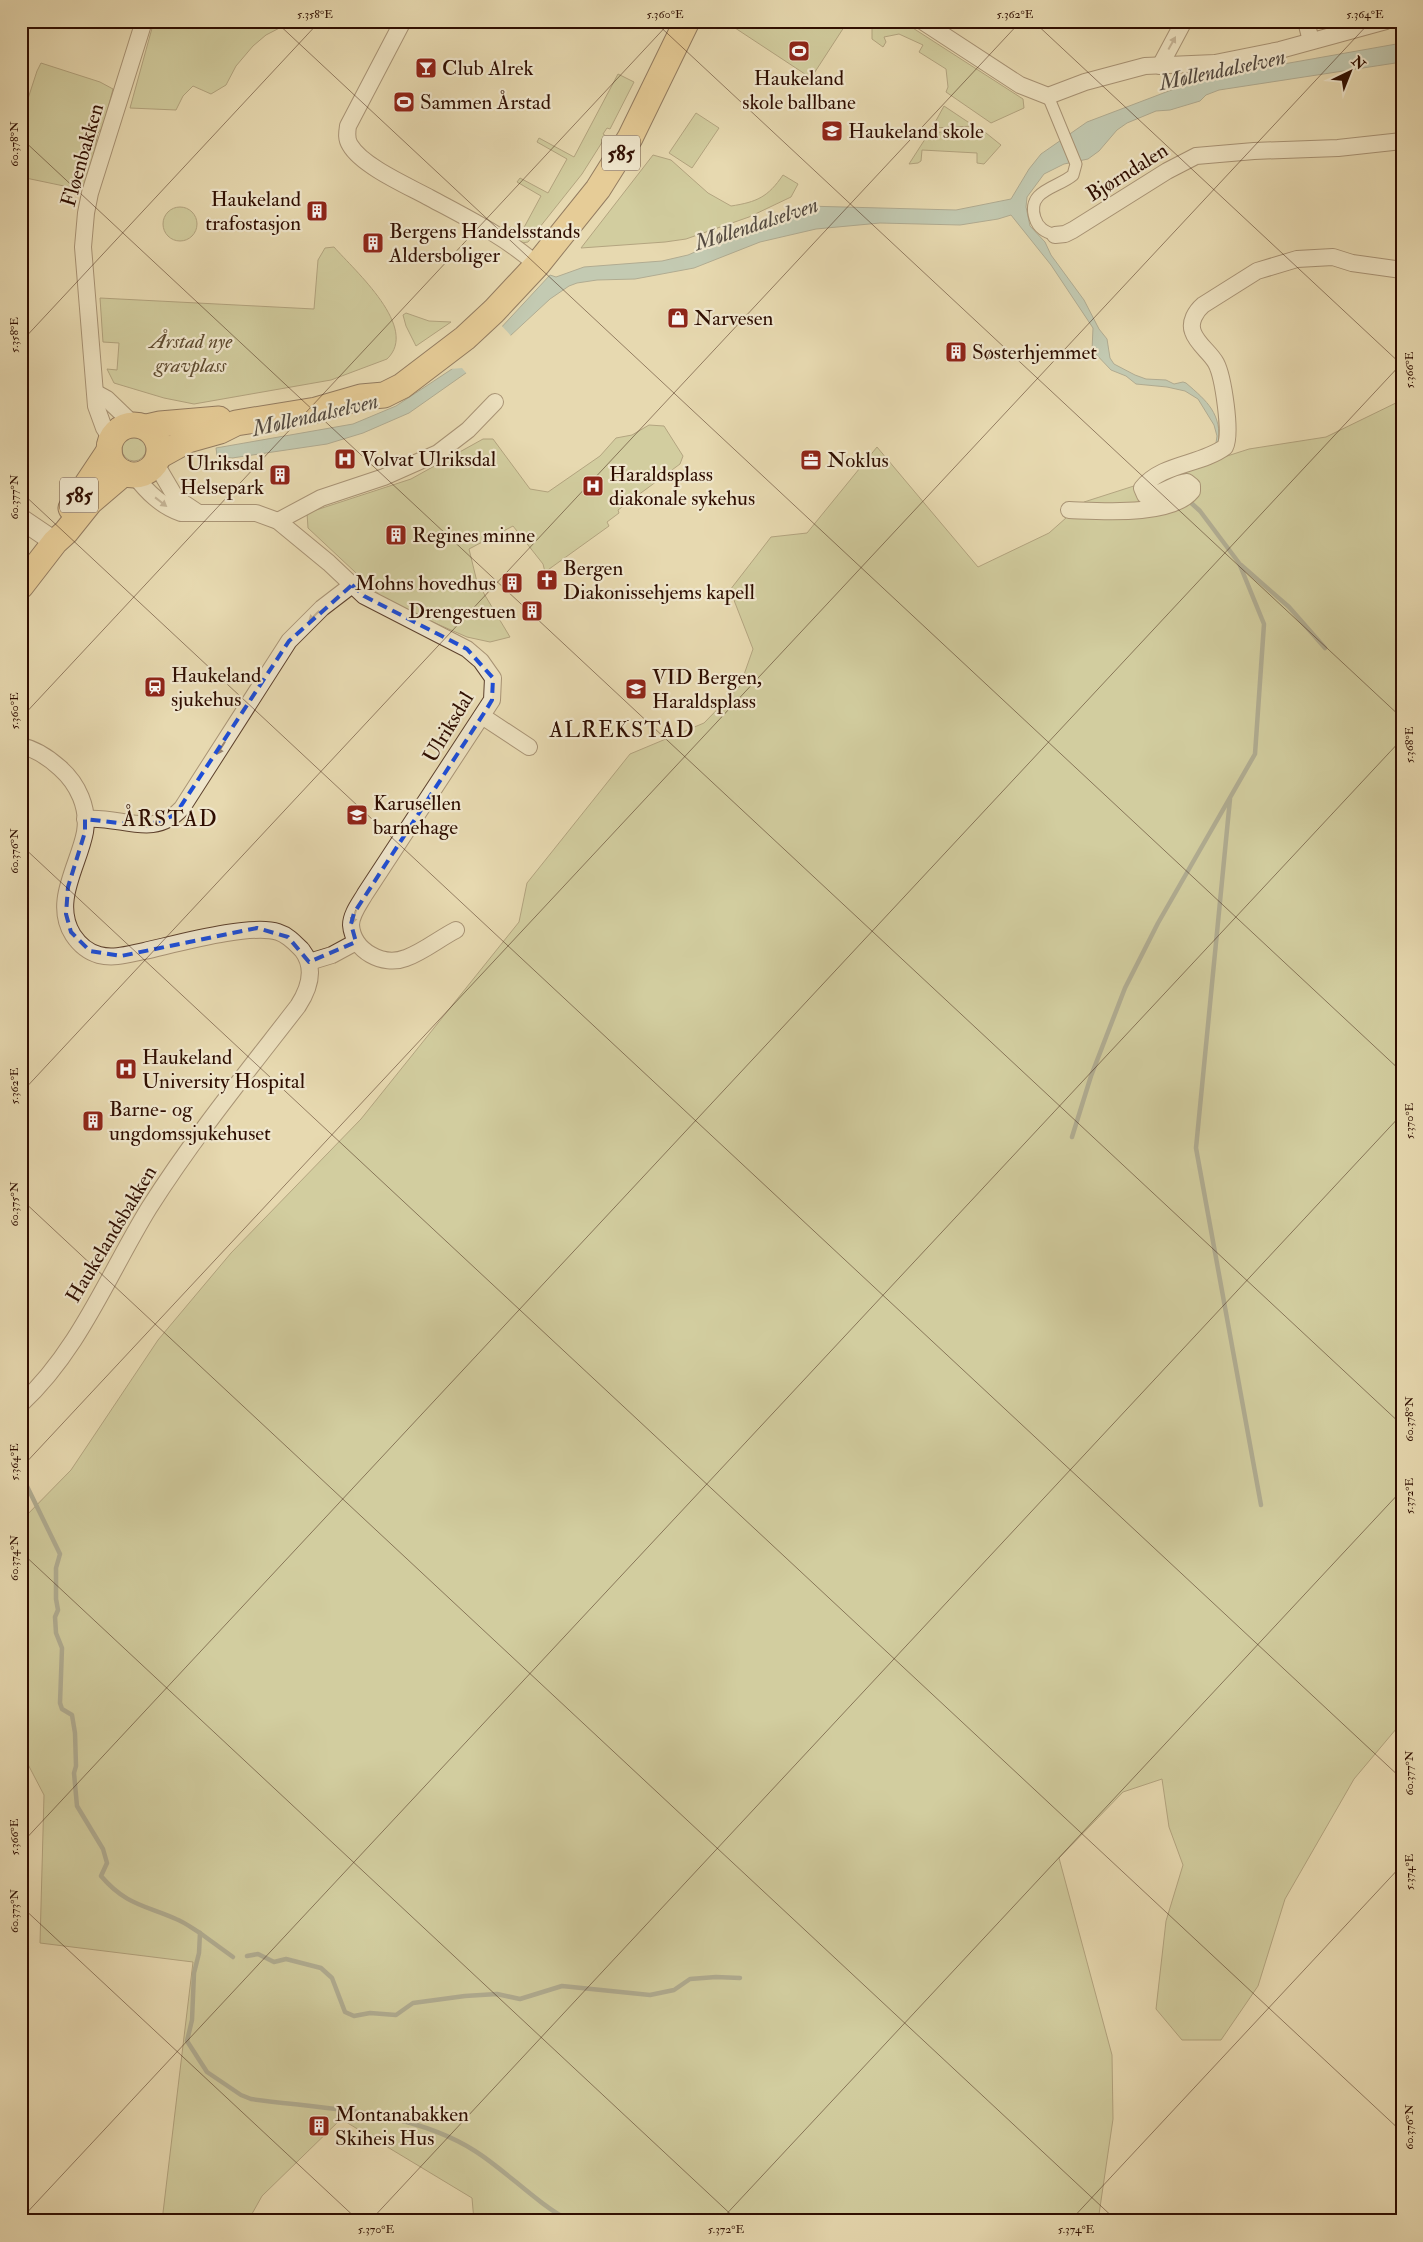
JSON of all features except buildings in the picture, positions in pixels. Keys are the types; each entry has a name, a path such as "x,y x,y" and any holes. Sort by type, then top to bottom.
{"main road":[{"name":"585","path":"21,586 55,542 66,532 90,502 188,440 220,431 236,423 316,410 361,397 384,395 402,386 484,322 576,220 610,172 630,138 680,24"},
{"name":"585","path":"55,542 62,520 120,428 218,419 236,423"},
{"path":"140,425 158,440 143,467"},
{"name":"585","path":"110,445 113,464 143,467"}],"street":[{"name":"Fløenbakken","path":"110,445 97,412 83,247 86,213 144,21"},
{"path":"402,21 348,126 347,137 350,145 357,154 392,178 494,233 519,248 537,265"},
{"path":"922,21 1020,86 1048,96 1086,82 1145,66 1215,63 1311,41 1386,21"},
{"path":"1160,66 1184,21"},
{"path":"1306,21 1311,41"},
{"name":"Bjørndalen","path":"1048,96 1076,164 1073,175 1059,184 1043,190 1033,206 1034,216 1038,225 1045,232 1055,235 1065,234 1073,230 1167,171 1196,156 1254,151 1338,148 1402,142"},
{"path":"1069,510 1163,507 1181,500 1192,492 1192,486 1187,482 1180,483 1154,495 1145,495 1142,488 1172,468 1225,447 1227,443 1227,427 1220,371 1211,354 1196,337 1192,328 1197,311 1203,305 1257,271 1297,259 1334,257 1352,263 1402,270"},
{"path":"96,393 107,399 140,425"},
{"path":"278,521 320,498 384,476 438,453 468,430 495,402"},
{"path":"143,467 176,498 197,512"},
{"name":"Ulriksdal","path":"143,467 157,499 170,509 181,512 256,513 278,521 330,563 364,596 466,649 481,661 493,678 492,700 354,913 351,924 356,942"},
{"path":"21,518 55,542"},
{"path":"85,818 116,819 145,826 166,822 175,815 182,808 290,641 322,608 352,585"},
{"path":"482,716 529,747"},
{"path":"21,746 44,756 69,776 80,793 85,818 85,832 68,887 65,908 71,932 90,951 100,955 121,956 257,928 280,932 288,936 304,953 309,962 332,954 356,942 375,957 392,960 406,958 456,930"},
{"name":"Haukelandsbakken","path":"21,1404 34,1392 66,1352 150,1207 198,1134 298,1006 309,984 309,962"}],"highlighted area":[{"path":"352,585 364,596 467,649 493,678 492,700 354,913 351,924 356,942 309,962 288,937 257,928 121,956 90,951 71,932 66,914 68,887 85,832 85,819 145,826 175,815 289,641"}],"green space":[{"path":"154,21 293,21 266,35 253,46 236,66 226,85 211,94 193,86 183,96 176,110 130,108"},
{"name":"Haukeland skole ballbane","path":"730,21 848,21 811,78 729,24"},
{"path":"872,21 902,21 1023,99 1024,108 991,123 946,92 948,87 946,69 919,52 923,45 899,34 884,37 886,42 883,47 872,39"},
{"path":"41,63 100,82 113,89 103,127 98,133 93,158 83,190 21,177 21,120"},
{"path":"618,74 634,82 610,129 607,128 603,134 606,136 582,174 528,242 522,243 505,232 510,227 521,233 541,196 517,182 520,178 548,193 567,159 537,142 539,138 574,157"},
{"path":"944,106 974,126 932,128"},
{"path":"696,113 719,128 692,168 669,153"},
{"path":"981,129 1001,145 984,164 977,163 977,153 922,150 921,161 909,164 929,133"},
{"path":"653,155 671,160 708,193 731,206 748,203 761,197 772,189 783,175 798,184 791,197 749,217 686,239 581,248"},
{"path":"180,207 187,208 192,212 196,217 196,231 192,236 187,240 180,241 173,240 168,236 164,231 163,224 164,217 168,212 173,208"},
{"name":"Årstad nye gravplass","path":"334,247 369,285 381,300 390,316 396,332 395,346 387,359 331,380 194,404 164,398 114,383 107,369 117,370 119,343 103,342 100,298 314,309 318,260 325,248"},
{"path":"406,313 429,321 451,322 416,346 406,326 403,315"},
{"path":"1402,400 1402,1722 1354,1779 1285,1899 1258,1986 1221,2040 1182,2040 1156,2009 1166,1921 1183,1865 1169,1827 1162,1779 1123,1792 1059,1858 1112,2055 1113,2119 1098,2221 474,2221 472,2198 341,2119 262,2196 248,2221 162,2221 193,1962 40,1943 44,1795 21,1751 21,1521 71,1470 158,1340 231,1253 361,1119 519,922 527,883 630,754 704,723 740,686 753,649 730,590 771,537 807,533 877,447 978,567 1049,533 1084,502 1249,449 1326,437"},
{"path":"649,425 664,426 683,456 680,464 618,510 619,513 607,522 609,526 545,572 543,564 513,526 469,549 477,582 510,637 490,642 467,637 387,602 308,528 307,513 411,479 483,439 493,439 530,489 548,492 600,456 616,438 632,435"},
{"path":"134,437 139,438 145,444 145,454 139,460 134,461 129,460 123,454 122,449 123,444 129,438"}],"water":[{"name":"Møllendalselven","path":"1402,43 1402,62 1219,90 1206,95 1200,101 1170,110 1156,111 1127,123 1117,130 1099,151 1088,159 1064,164 1044,174 1027,197 1026,207 1030,226 1045,242 1051,255 1084,300 1099,329 1107,339 1110,358 1114,364 1146,379 1166,380 1174,384 1186,383 1212,409 1218,424 1219,444 1216,443 1217,436 1214,425 1198,399 1185,391 1136,384 1126,376 1111,370 1092,350 1093,328 1051,265 1011,215 960,225 880,223 816,229 760,242 694,268 635,279 597,280 577,283 550,299 483,361 409,413 363,433 327,444 232,458 217,456 216,448 353,424 396,406 452,369 498,331 550,275 556,277 584,267 662,261 688,255 806,206 956,210 1011,199 1029,169 1041,154 1087,122 1182,86 1216,76"}],"pier":[{"path":"501,325 512,337 484,363 468,375 462,368 450,369"}],"waterway":[{"path":"1072,1137 1091,1076 1125,988 1158,923 1255,754 1264,624 1239,563 1200,511 1189,501"},
{"path":"1241,565 1289,607 1325,648"},
{"path":"1230,799 1196,1148 1261,1505"},
{"path":"21,1474 60,1554 56,1568 58,1610 55,1617 56,1633 62,1648 60,1703 62,1709 72,1715 75,1733 76,1766 74,1773 77,1806 103,1849 107,1863 101,1876 110,1886 127,1899 179,1920 200,1933 199,1953 194,1973 192,2020 187,2041 207,2072 241,2095 251,2099 367,2113 396,2119 450,2137 487,2159 545,2205 570,2221"},
{"path":"200,1933 233,1957"},
{"path":"247,1956 258,1954 274,1962 286,1959 321,1968 332,1978 345,2012 354,2016 370,2013 396,2015 413,2003 465,1996 497,1994 520,1999 562,1986 650,1995 674,1990 690,1979 740,1978"}],"place":[{"name":"Haukeland skole ballbane","path":"799,51"},
{"name":"Club Alrek","path":"426,68"},
{"name":"Sammen Årstad","path":"404,102"},
{"name":"Haukeland skole","path":"832,131"},
{"name":"Haukeland trafostasjon","path":"317,211"},
{"name":"Bergens Handelsstands Aldersboliger","path":"373,243"},
{"name":"Narvesen","path":"678,318"},
{"name":"Søsterhjemmet","path":"956,352"},
{"name":"Volvat Ulriksdal","path":"345,459"},
{"name":"Noklus","path":"811,460"},
{"name":"Ulriksdal Helsepark","path":"280,475"},
{"name":"Haraldsplass diakonale sykehus","path":"593,486"},
{"name":"Regines minne","path":"396,535"},
{"name":"Bergen Diakonissehjems kapell","path":"547,580"},
{"name":"Mohns hovedhus","path":"512,583"},
{"name":"Drengestuen","path":"532,611"},
{"name":"Haukeland sjukehus","path":"155,687"},
{"name":"VID Bergen, Haraldsplass","path":"636,689"},
{"name":"Karusellen barnehage","path":"357,815"},
{"name":"Haukeland University Hospital","path":"126,1069"},
{"name":"Barne- og ungdomssjukehuset","path":"93,1121"},
{"name":"Montanabakken Skiheis Hus","path":"319,2126"}],"district":[{"name":"ALREKSTAD","path":"622,729"},
{"name":"ÅRSTAD","path":"170,818"}]}
